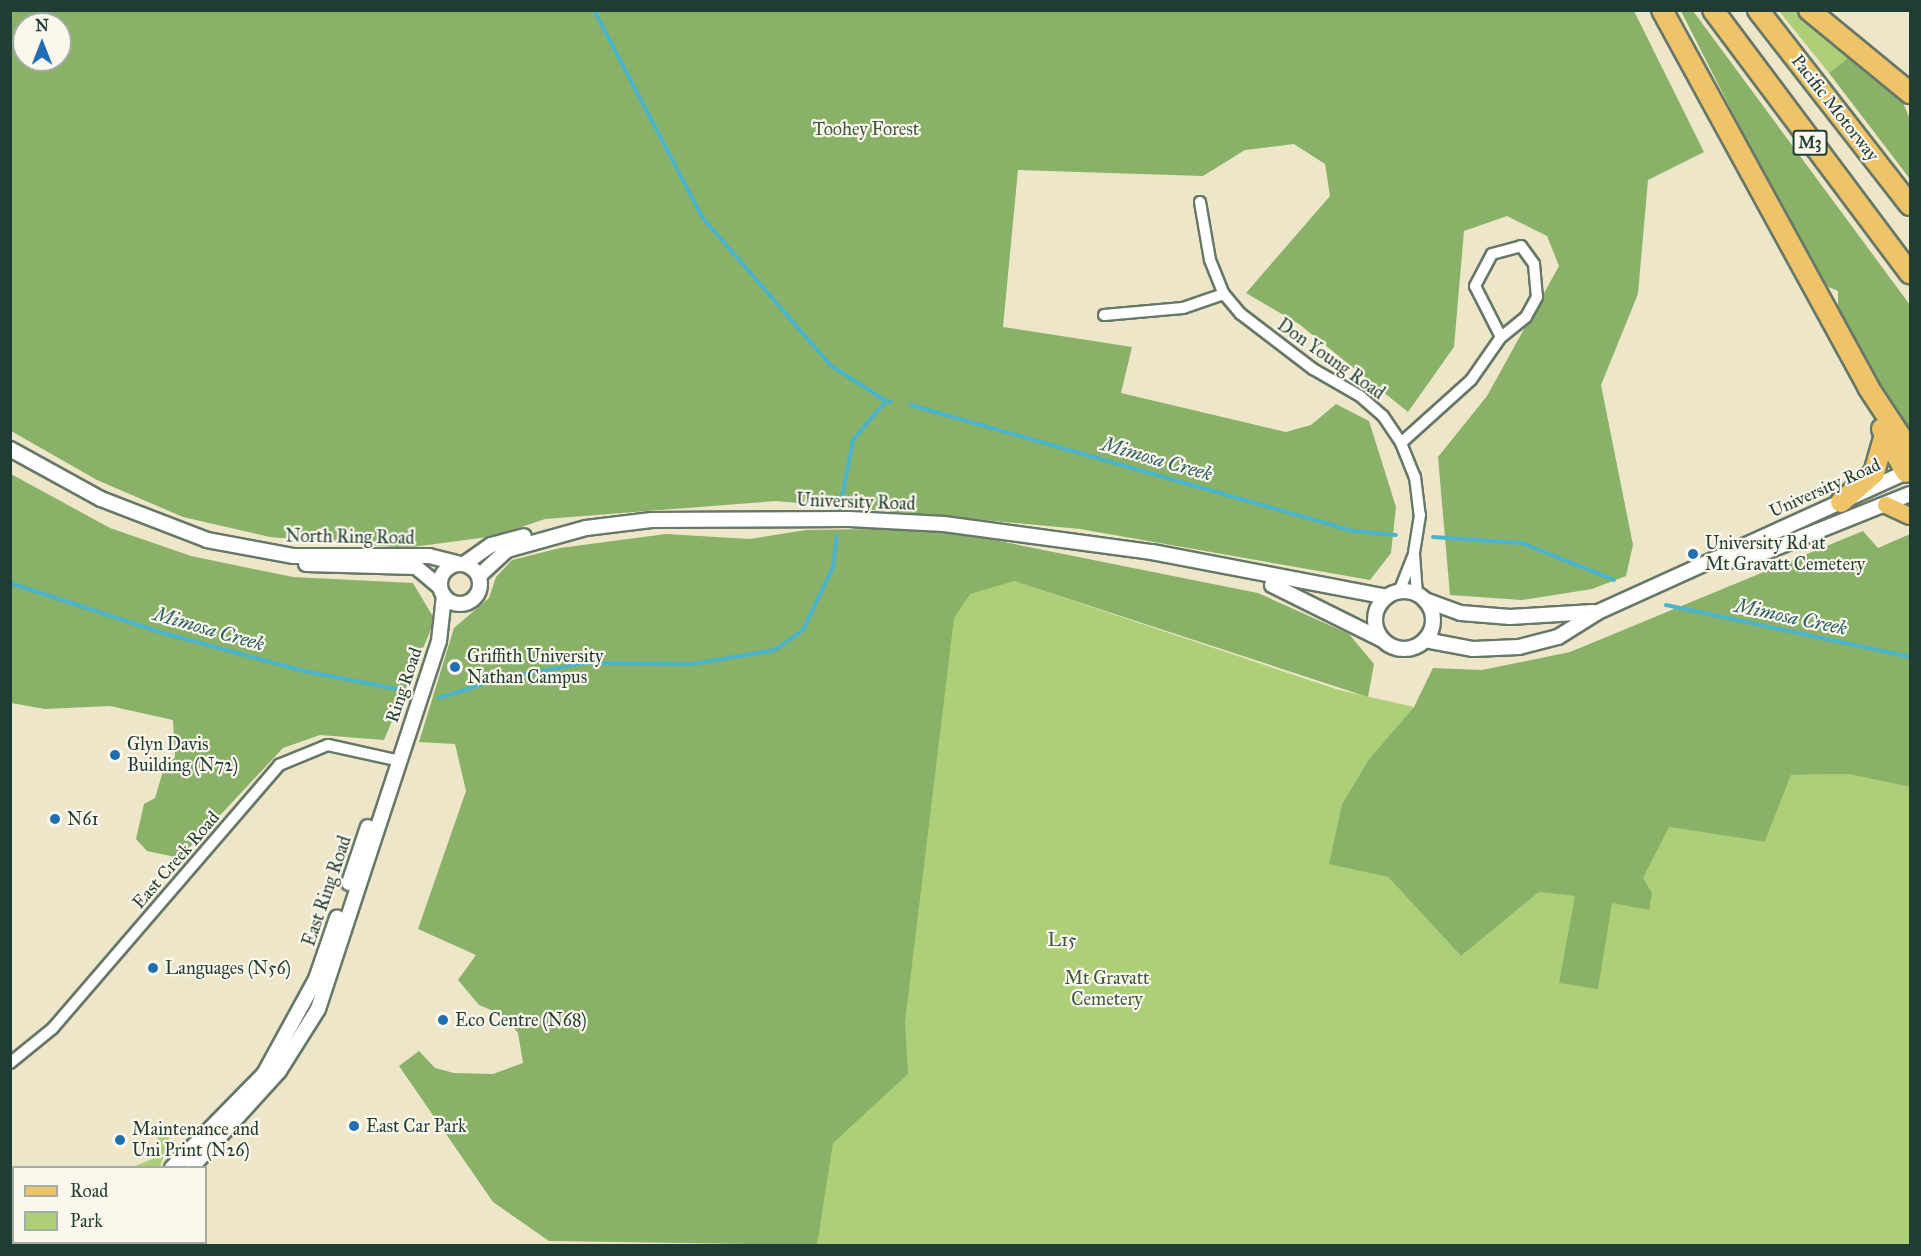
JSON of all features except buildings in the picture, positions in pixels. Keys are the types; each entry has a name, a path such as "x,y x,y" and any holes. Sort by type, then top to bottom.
{"highway":[{"path":"1662,10 1868,387 1911,451"},
{"name":"M3","path":"1713,10 1911,273"},
{"name":"Pacific Motorway","path":"1758,10 1911,205"},
{"path":"1809,10 1911,93"},
{"path":"1868,387 1885,435 1908,476"},
{"path":"1841,502 1874,473 1885,435"}],"main road":[{"path":"1886,505 1911,516"}],"street":[{"name":"Don Young Road","path":"1200,202 1210,260 1224,294 1260,330 1360,396 1383,416 1401,443 1415,477 1420,515 1414,554 1421,598"},
{"path":"1401,443 1471,380 1501,337 1526,317 1537,297 1534,264 1521,246 1492,254 1475,286 1501,337"},
{"path":"1104,315 1184,308 1224,294"},
{"name":"North Ring Road","path":"10,449 101,500 207,540 293,556 429,556 461,564"},
{"name":"North Ring Road","path":"10,458 99,507 205,546 328,567 416,567 442,591"},
{"name":"University Road","path":"1425,640 1473,649 1519,648 1558,637 1598,612 1841,502 1908,476"},
{"name":"University Road","path":"1695,570 1768,551 1911,494"},
{"name":"University Road","path":"479,576 507,550 582,529 652,520 917,521 1152,552 1242,573 1393,594"},
{"path":"465,604 442,591 445,569 461,564 500,542 582,529"},
{"name":"Don Young Road","path":"1393,594 1414,554"},
{"path":"439,641 465,604 476,596 479,576 461,564"},
{"name":"University Road","path":"1242,573 1382,639"},
{"name":"Ring Road","path":"392,784 396,760 439,641 442,591"},
{"path":"1393,594 1421,598 1433,624 1425,640 1401,649 1382,639 1376,612 1393,594"},
{"name":"University Road","path":"1421,598 1461,613 1509,617 1598,612"},
{"name":"East Creek Road","path":"10,1063 53,1028 279,765 328,745 396,760"},
{"name":"East Ring Road","path":"173,1166 264,1074 298,1015 396,760"},
{"name":"East Ring Road","path":"191,1166 279,1071 318,1009 392,784"}],"green space":[{"name":"Toohey Forest","path":"11,10 1634,11 1704,152 1648,180 1638,294 1601,385 1633,545 1626,576 1592,589 1522,600 1450,595 1438,457 1487,396 1559,266 1547,236 1507,216 1464,231 1454,347 1408,412 1299,324 1246,293 1330,196 1325,164 1294,144 1245,150 1203,176 1018,170 1003,327 1132,347 1121,393 1286,432 1311,425 1336,404 1369,421 1396,507 1391,553 1370,580 1080,529 776,501 545,519 495,536 405,548 270,537 183,517 97,480 11,431"},
{"path":"1681,11 1693,11 1910,305 1910,434 1838,320 1838,291 1819,283"},
{"path":"1779,11 1798,11 1849,57 1829,73"},
{"path":"1849,57 1903,103 1910,119 1910,179 1829,73"},
{"path":"11,474 110,528 191,556 293,577 413,583 435,620 384,740 320,735 283,748 180,858 147,851 136,839 144,804 155,798 163,771 175,757 173,720 110,706 45,709 11,703"},
{"path":"934,528 1258,593 1349,634 1374,664 1368,697 1014,581 970,594 954,618 905,1022 908,1074 833,1143 817,1245 549,1241 493,1202 399,1066 419,1051 435,1068 454,1073 493,1074 523,1063 518,1033 505,1016 479,1005 458,980 476,955 418,929 466,791 455,744 419,742 454,628 489,598 496,577 512,560 560,548 666,534 750,539 806,530"},
{"path":"1863,531 1878,548 1910,534 1910,787 1848,774 1791,775 1765,842 1669,827 1643,878 1652,893 1649,910 1612,903 1598,989 1559,983 1575,896 1539,892 1461,956 1388,877 1329,864 1342,804 1369,759 1414,707 1433,668 1482,670 1570,652"},
{"name":"Mt Gravatt Cemetery","path":"942,557 1339,690 1414,707 1369,759 1342,804 1330,863 1388,877 1461,956 1539,892 1669,827 1765,842 1791,775 1848,774 1910,787 1910,1245 808,1246"},
{"path":"141,1122 171,1133 160,1166 135,1166 152,1159 150,1153 162,1146 152,1128 145,1133"}],"waterway":[{"path":"594,10 702,217 830,365 886,401"},
{"name":"Mimosa Creek","path":"840,508 853,440 886,401 891,402"},
{"name":"Mimosa Creek","path":"911,405 1352,531 1396,535"},
{"name":"Mimosa Creek","path":"439,698 502,678 585,663 693,664 775,650 803,630 833,567 837,536"},
{"name":"Mimosa Creek","path":"1433,537 1522,543 1614,580"},
{"name":"Mimosa Creek","path":"10,583 163,633 304,671 402,690"},
{"name":"Mimosa Creek","path":"1666,605 1910,657"}],"place":[{"name":"University Rd at Mt Gravatt Cemetery","path":"1693,554"},
{"name":"Griffith University Nathan Campus","path":"455,667"},
{"name":"Glyn Davis Building (N72)","path":"115,755"},
{"name":"N61","path":"55,819"},
{"name":"Languages (N56)","path":"153,968"},
{"name":"Eco Centre (N68)","path":"443,1020"},
{"name":"East Car Park","path":"354,1126"},
{"name":"Maintenance and Uni Print (N26)","path":"120,1140"}],"park label":[{"name":"L15","path":"1062,940"}]}
